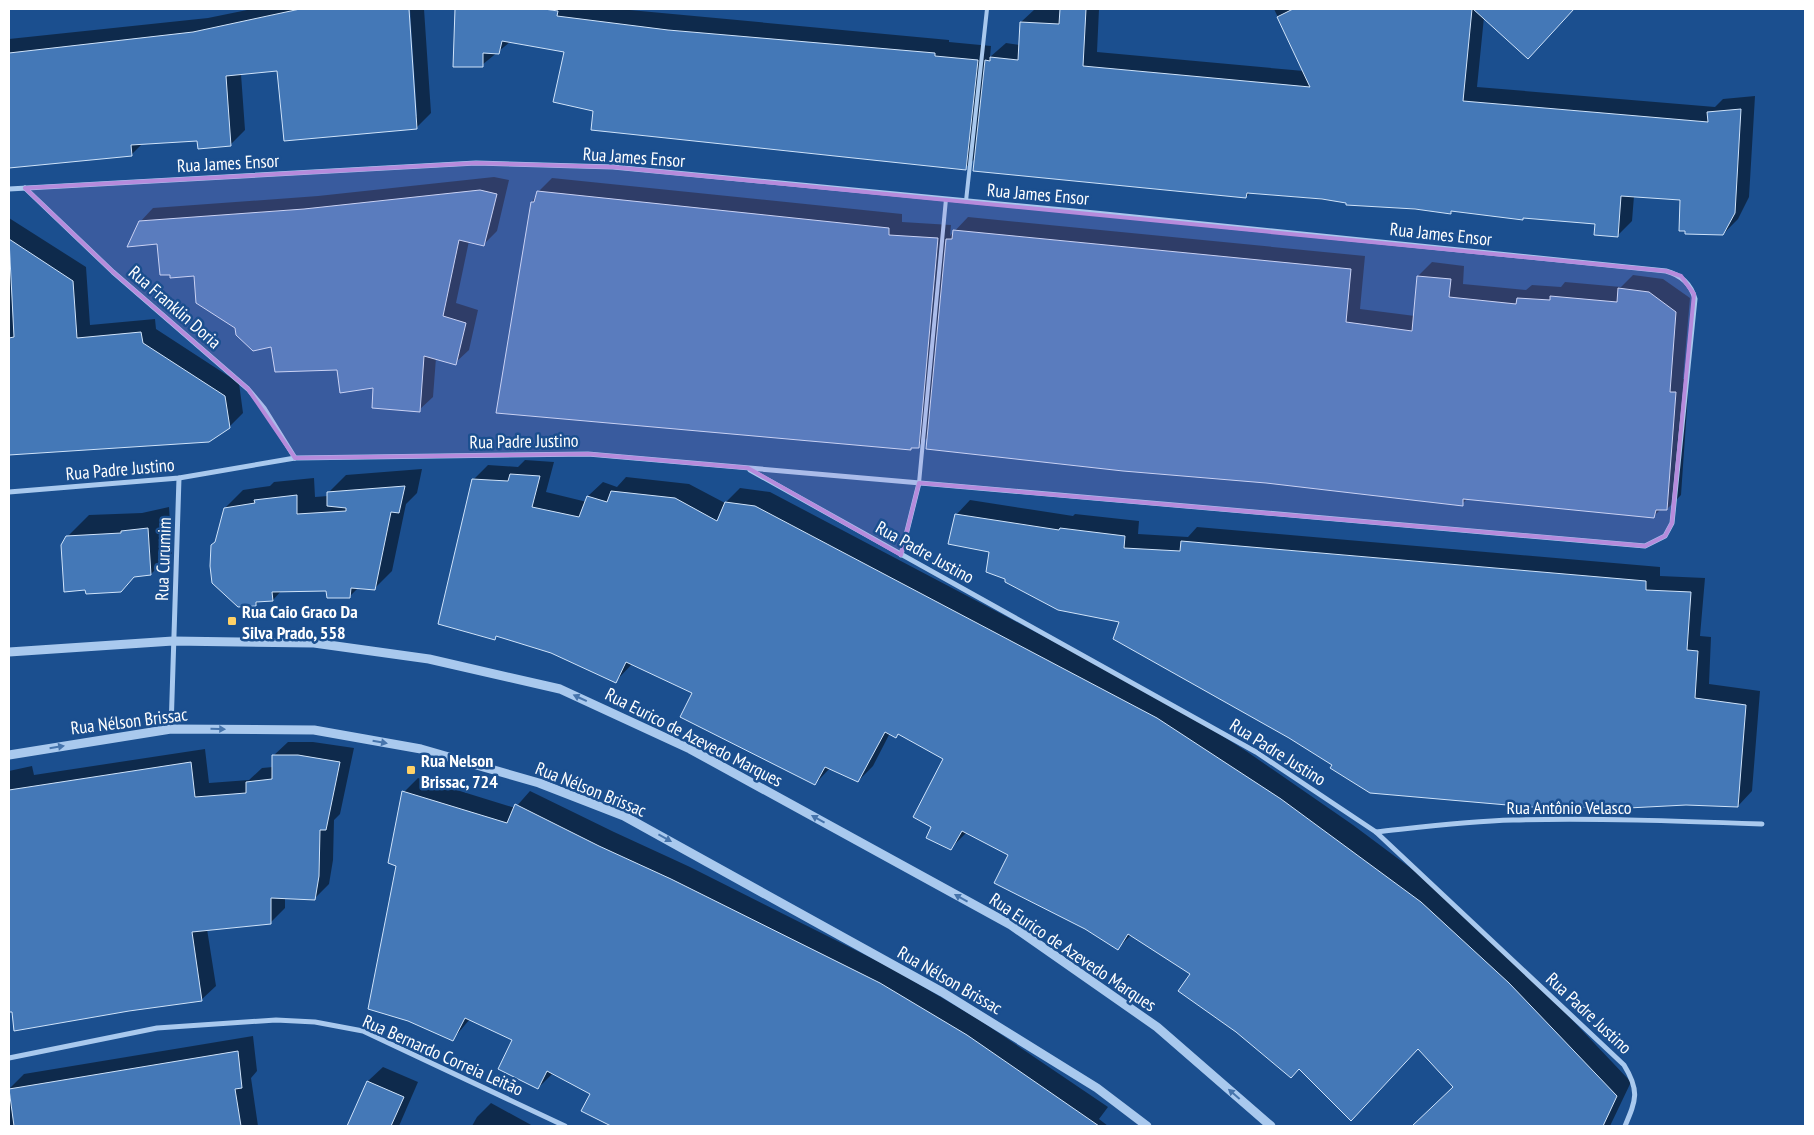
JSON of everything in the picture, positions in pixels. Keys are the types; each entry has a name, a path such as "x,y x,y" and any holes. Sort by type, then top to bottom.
{"street":[{"name":"Rua James Ensor","path":"9,189 476,163 613,167 966,201 1676,274 1692,289 1695,299 1672,523 1670,531 1661,540 1645,546 748,468"},
{"name":"Rua Franklin Doria","path":"25,188 113,272 248,389 264,408 294,458"},
{"name":"Rua Padre Justino","path":"9,492 179,478 294,458 588,454 748,468 1256,752 1376,832 1624,1065 1635,1088 1635,1101 1625,1126"},
{"name":"Rua Curumim","path":"171,729 179,478"},
{"path":"901,554 919,483"},
{"name":"Rua Eurico de Azevedo Marques","path":"9,652 173,641 314,643 429,659 560,689 690,749 1010,925 1157,1027 1271,1126"},
{"name":"Rua Nélson Brissac","path":"9,754 171,729 314,730 422,749 540,783 624,816 942,992 1097,1088 1147,1126"},
{"name":"Rua Antônio Velasco","path":"1376,832 1450,824 1514,820 1762,824"},
{"name":"Rua Bernardo Correia Leitão","path":"9,1058 157,1028 276,1020 315,1022 363,1031 565,1126"}],"lane":[{"path":"966,201 987,9"},
{"path":"919,483 946,199"}],"highlighted area":[{"path":"476,163 613,167 1666,271 1681,276 1694,294 1672,523 1665,536 1645,546 919,483 901,555 748,468 588,454 295,458 248,389 113,272 25,188"}],"building":[{"path":"300,9 409,9 417,129 284,141 277,71 226,76 231,146 198,149 197,141 131,145 132,156 9,168 9,53 193,32"},
{"path":"455,9 544,9 558,11 557,16 668,30 935,53 935,56 978,60 966,170 591,130 593,111 553,102 564,52 502,41 499,54 483,53 483,67 453,67"},
{"path":"1060,9 1086,9 1083,66 1310,87 1277,17 1293,9 1472,9 1463,101 1708,122 1707,112 1741,109 1735,213 1723,235 1685,234 1685,231 1679,231 1680,200 1621,196 1618,237 1594,235 1595,224 1523,218 1523,220 1451,211 1451,214 1415,209 1346,205 1346,203 1322,199 1247,193 1246,198 973,171 985,60 990,61 990,57 1018,60 1020,22 1059,24"},
{"path":"1473,9 1574,9 1528,59"},
{"path":"480,190 497,194 484,246 459,240 443,316 466,323 456,365 424,356 420,412 372,408 373,388 340,393 337,370 275,372 271,347 253,351 236,335 235,328 196,303 194,276 170,278 170,275 160,275 157,244 127,247 139,221 304,209"},
{"path":"537,191 889,228 889,235 938,238 919,448 911,448 911,450 496,413 531,202 534,202"},
{"path":"953,230 1351,269 1346,322 1412,331 1417,276 1451,279 1449,297 1516,304 1517,298 1550,300 1550,296 1617,302 1618,288 1649,292 1676,312 1670,392 1676,392 1667,510 1656,510 1654,518 1463,499 1463,506 1266,483 1123,471 926,449 946,239 952,239"},
{"path":"9,239 73,281 77,338 141,332 143,343 225,396 230,428 209,442 9,455 9,338 14,337"},
{"path":"510,474 540,476 532,507 579,517 587,496 607,502 611,491 675,498 717,521 725,502 755,506 1157,718 1281,799 1421,902 1509,983 1617,1096 1603,1126 1412,1126 1453,1087 1418,1049 1351,1121 1299,1069 1291,1078 1236,1032 1178,991 1190,974 1128,934 1118,950 1085,929 994,883 1008,855 962,831 951,850 926,838 931,827 913,817 943,759 898,734 896,738 885,732 858,782 825,767 815,785 680,717 692,693 626,662 616,683 551,653 496,636 495,640 438,624 472,479 508,481"},
{"path":"405,486 399,513 391,512 375,590 351,588 350,598 327,598 326,591 272,592 273,601 256,602 256,606 238,607 212,583 210,566 211,545 215,542 224,508 255,503 254,500 297,495 297,514 346,511 346,508 327,506 327,492"},
{"path":"955,514 1059,530 1060,528 1125,536 1124,548 1180,551 1181,541 1646,581 1646,590 1691,592 1687,650 1698,651 1695,698 1746,705 1738,807 1686,805 1628,808 1530,807 1370,793 1330,768 1332,765 1289,738 1113,639 1119,622 1058,610 1005,582 1005,579 986,572 989,552 948,544"},
{"path":"148,528 151,575 134,577 121,592 86,594 85,590 64,592 61,545 66,536 121,533 121,531"},
{"path":"272,755 298,755 340,762 326,830 320,830 319,876 315,900 271,898 271,924 192,932 202,1001 129,1011 14,1031 12,1012 9,1012 9,790 191,762 195,797 246,793 246,782 272,779"},
{"path":"402,791 507,823 515,804 880,983 967,1035 1099,1126 611,1126 581,1111 590,1094 547,1071 538,1089 498,1069 512,1040 465,1018 453,1041 408,1021 368,1009 396,866 388,863"},
{"path":"238,1051 242,1088 235,1089 241,1126 14,1126 9,1089"},
{"path":"367,1081 404,1097 391,1126 347,1126"}],"place":[{"name":"Rua Caio Graco Da Silva Prado, 558","path":"232,621"},
{"name":"Rua Nelson Brissac, 724","path":"411,770"}]}
